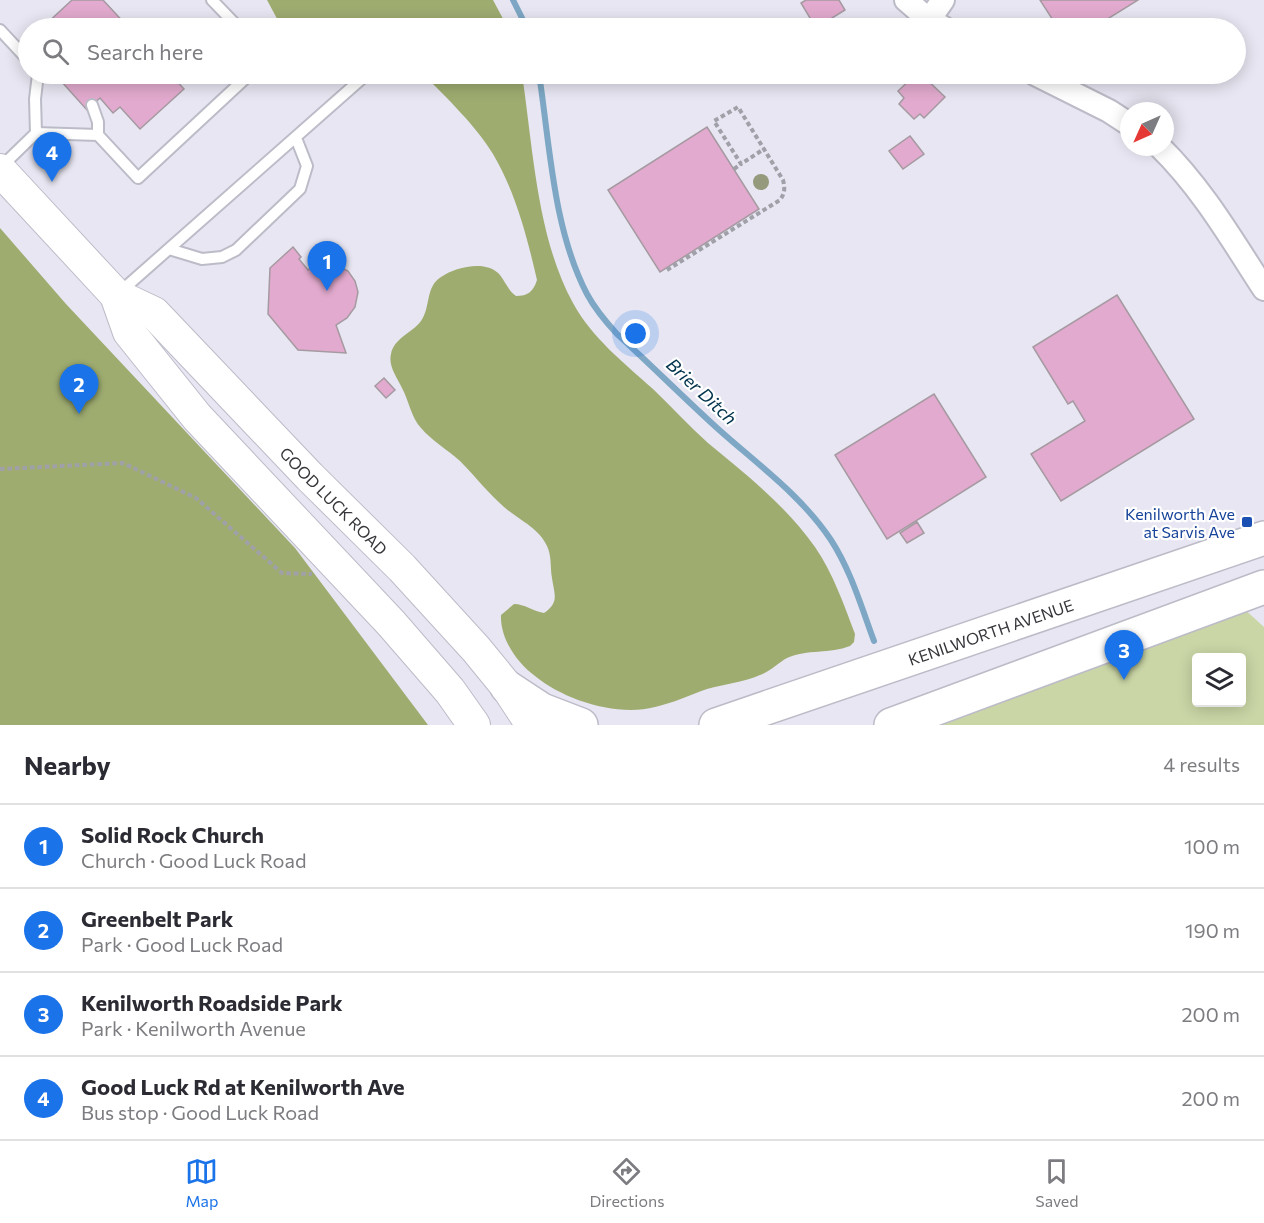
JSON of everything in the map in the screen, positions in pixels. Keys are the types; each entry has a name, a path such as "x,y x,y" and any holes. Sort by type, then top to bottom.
{"main road":[{"name":"GOOD LUCK ROAD","path":"0,169 116,295 154,313 309,477 402,568 477,649 507,687 532,725"},
{"name":"GOOD LUCK ROAD","path":"116,295 129,332 197,417 391,622 450,691 474,725"},
{"name":"KENILWORTH AVENUE","path":"716,725 1264,537"},
{"path":"891,725 1264,587"},
{"path":"507,687 542,710 580,725"}],"street":[{"path":"906,0 929,18"},
{"path":"939,18 944,0"},
{"path":"1055,84 1120,118"},
{"path":"1168,156 1188,177 1210,207 1264,289"}],"lane":[{"path":"212,0 229,18"},
{"path":"0,30 18,49"},
{"path":"0,169 36,133 37,84"},
{"path":"92,105 98,122 98,135 138,178 239,84"},
{"path":"116,295 356,84"},
{"path":"36,133 98,135"},
{"path":"169,249 202,259 222,257 236,250 300,189 307,166 296,138"}],"path":[{"path":"667,270 780,200 784,195 783,180 737,106 714,121 741,164"},
{"path":"734,169 764,149"},
{"path":"0,469 123,463 196,498 282,573 346,575"}],"green space":[{"path":"267,0 493,0 503,18 277,18"},
{"path":"433,84 523,84 533,161 544,221 551,250 573,303 589,328 609,349 708,443 765,492 804,532 833,578 855,634 854,642 850,646 795,655 754,677 640,710 608,708 576,699 547,685 516,657 506,641 501,615 514,604 544,613 552,605 555,593 549,550 534,529 504,507 460,461 421,428 415,419 390,358 399,340 421,321 433,286 447,273 471,266 487,267 500,275 516,296 530,293 537,280 525,232 501,169 486,144"},
{"path":"0,228 66,304 295,548 428,725 0,725"},
{"path":"1242,607 1264,627 1264,725 933,725"}],"building":[{"path":"72,0 103,0 120,18 53,18"},
{"path":"806,0 839,0 845,10 832,18 810,18 801,3"},
{"path":"1040,0 1138,0 1109,18 1052,18"},
{"path":"64,84 179,84 184,89 140,129 120,107 113,113 100,98 87,110"},
{"path":"905,84 931,84 945,97 924,118 920,114 914,119 899,104 904,98 898,91"},
{"path":"707,127 759,209 660,272 608,190"},
{"path":"910,136 924,154 903,169 889,151"},
{"path":"293,247 308,270 322,263 334,264 348,271 355,281 358,292 355,307 347,318 336,325 346,353 298,350 268,314 270,268"},
{"path":"1117,295 1194,419 1061,501 1031,454 1085,421 1073,401 1068,404 1033,347"},
{"path":"384,378 395,390 386,398 375,386"},
{"path":"934,394 986,477 887,539 835,455"},
{"path":"917,522 924,533 907,543 900,533"}],"waterway":[{"name":"Brier Ditch","path":"513,0 522,18"},
{"name":"Brier Ditch","path":"540,84 560,215 576,269 590,300 617,334 717,428 792,494 819,524 844,564 874,641"}],"place":[{"name":"Good Luck Rd at Kenilworth Ave","path":"52,182"},
{"name":"Solid Rock Church","path":"327,291"},
{"name":"Greenbelt Park","path":"79,414"},
{"name":"Kenilworth Ave at Sarvis Ave","path":"1247,522"},
{"name":"Kenilworth Roadside Park","path":"1124,680"}]}
